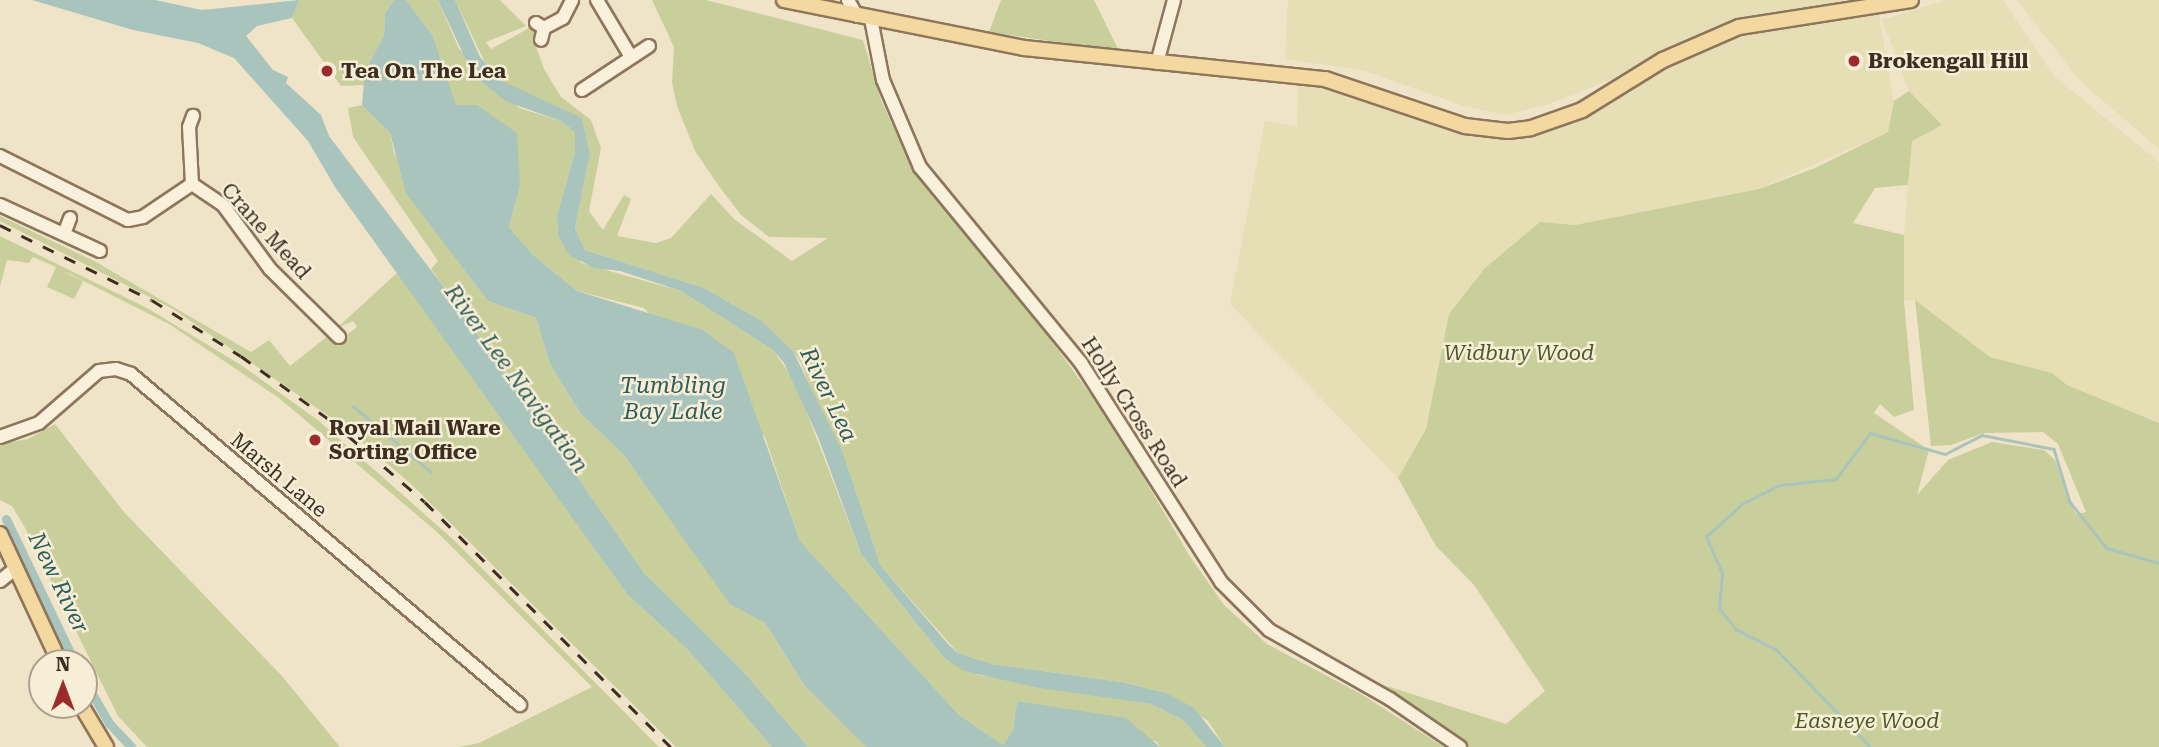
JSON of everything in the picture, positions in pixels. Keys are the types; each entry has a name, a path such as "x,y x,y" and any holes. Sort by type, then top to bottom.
{"main road":[{"path":"784,0 856,8 985,42 1157,63 1325,79 1465,126 1508,131 1531,128 1582,110 1663,60 1739,27 1911,0"},
{"path":"0,534 54,649"},
{"path":"89,719 106,747"}],"street":[{"path":"541,30 562,18 572,0"},
{"path":"597,0 631,57"},
{"path":"1157,63 1174,0"},
{"name":"Holly Cross Road","path":"856,8 920,167 1081,363 1221,582 1269,630 1390,699 1460,747"},
{"path":"582,90 649,46"},
{"name":"Crane Mead","path":"192,184 189,127 193,117"},
{"name":"Crane Mead","path":"0,156 128,220 143,217 192,184"},
{"name":"Crane Mead","path":"192,184 223,205 270,269 340,337"},
{"path":"0,205 100,251"},
{"path":"64,234 70,218"},
{"name":"Marsh Lane","path":"0,437 39,423 99,371 116,369 131,374 520,705"},
{"path":"0,581 16,568"}],"shaded area":[{"path":"1288,0 1872,0 1769,15 1708,30 1620,76 1546,105 1506,115 1464,106 1365,71 1285,59"},
{"path":"1946,0 2003,0 2054,76 2159,162 2159,423 2067,385 2052,373 1990,357 1915,300 1904,301 1904,235 1912,141 1942,125 1909,91 1882,20"},
{"path":"2017,0 2159,0 2159,149 2081,82"},
{"path":"1878,10 1894,101 1888,132 1759,189 1575,225 1540,222 1449,314 1426,429 1398,478 1230,304 1265,121 1297,126 1298,72 1494,130 1539,126 1685,49 1781,18"}],"green space":[{"path":"299,0 394,0 385,13 384,35 365,71 364,85 341,86 292,18"},
{"path":"406,0 438,0 459,49 519,108 561,121 575,132 575,151 557,216 581,263 681,291 773,350 795,382 861,554 944,658 979,675 1151,704 1183,720 1206,747 1160,747 1157,742 1063,709 1017,701 1013,730 1003,745 959,715 800,541 765,437 644,308 577,291 533,255 509,227 520,186 456,106 433,36"},
{"path":"455,0 500,0 526,26 486,42 491,49 531,27 537,29 535,44 544,69 561,97 591,120 601,148 589,211 603,230 624,195 631,199 617,236 656,243 671,238 711,194 734,219 792,261 828,238 769,237 741,215 718,185 695,151 677,106 672,82 674,47 652,0 706,0 863,40 881,100 908,159 929,192 1019,296 1114,427 1189,555 1224,605 1267,644 1361,694 1444,747 1225,747 1208,721 1166,693 1122,682 992,664 958,653 880,565 801,363 793,351 762,321 704,288 585,250 575,228 590,153 582,118 517,92 489,71"},
{"path":"1001,0 1094,0 1119,51 989,32"},
{"path":"1909,91 1942,125 1912,141 1908,185 1875,188 1853,223 1904,235 1904,301 1914,410 1894,417 1880,404 1874,413 1929,450 1917,495 1948,460 1992,442 2044,450 2055,460 2076,514 2086,512 2058,444 2043,432 1984,433 1951,445 1931,446 1915,300 1990,357 2052,373 2067,385 2159,423 2159,747 1468,747 1377,683 1506,724 1545,691 1474,585 1436,546 1398,478 1426,429 1449,314 1485,268 1540,222 1575,225 1759,189 1815,168 1888,132 1894,101"},
{"path":"362,105 390,133 394,153 448,247 488,301 536,318 550,364 581,414 623,454 730,603 765,623 805,686 867,747 808,747 742,670 645,574 431,269 438,261 353,137 348,108"},
{"path":"0,216 96,262 251,352 269,340 290,366 329,335 336,343 357,327 353,321 337,328 398,272 627,594 689,651 772,747 676,747 411,484 343,426 173,309 0,221"},
{"path":"0,236 147,308 241,365 319,421 455,541 659,747 459,747 479,743 592,687 437,532 279,398 169,324 70,274 64,272 83,281 74,299 47,287 56,267 33,257 29,263 7,260 0,287"},
{"path":"55,424 124,512 282,676 340,747 147,747 118,716 98,676 98,649 85,649 24,526 12,506 0,500 0,444 28,439"}],"water":[{"path":"32,0 155,0 202,10 299,0 292,18 257,26 246,36 273,70 288,77 286,83 321,115 329,136 449,294 645,574 742,670 808,747 772,747 689,651 627,594 335,187 308,141 234,58 198,43 133,30"},
{"name":"Tumbling Bay Lake","path":"394,0 406,0 433,36 456,105 477,105 517,133 520,186 509,227 533,255 577,291 703,330 734,353 800,541 959,715 1003,745 1013,730 1017,701 1126,718 1160,747 867,747 855,736 805,686 765,623 730,604 623,454 581,414 550,364 536,318 488,301 406,193 390,133 362,105 365,71 384,35 385,13"},
{"path":"438,0 455,0 480,57 502,81 582,118 590,153 575,228 585,250 704,288 762,321 793,351 842,451 880,565 949,645 958,653 992,664 1122,682 1166,693 1194,708 1225,747 1206,747 1183,720 1151,704 1034,687 964,671 944,658 861,554 818,437 784,363 773,350 681,291 620,271 594,268 569,255 559,237 557,216 575,151 575,132 561,121 507,102 473,75"}],"waterway":[{"path":"353,406 431,472"},
{"path":"1870,747 1776,650 1736,630 1719,609 1722,573 1706,537 1742,504 1780,485 1836,479 1870,433 1945,454 1982,435 2054,449 2070,502 2107,548 2159,563"},
{"name":"New River","path":"6,519 68,649"},
{"name":"New River","path":"98,704 109,723 131,747"}],"railway":[{"path":"0,225 152,300 241,356 330,420 425,502 671,747"}],"place":[{"name":"Brokengall Hill","path":"1854,61"},
{"name":"Tea On The Lea","path":"327,71"},
{"name":"Royal Mail Ware Sorting Office","path":"315,440"}],"park label":[{"name":"Widbury Wood","path":"1519,353"},
{"name":"Easneye Wood","path":"1867,721"}],"water label":[{"name":"River Lee Navigation","path":"516,379"},
{"name":"River Lea","path":"828,395"}]}
